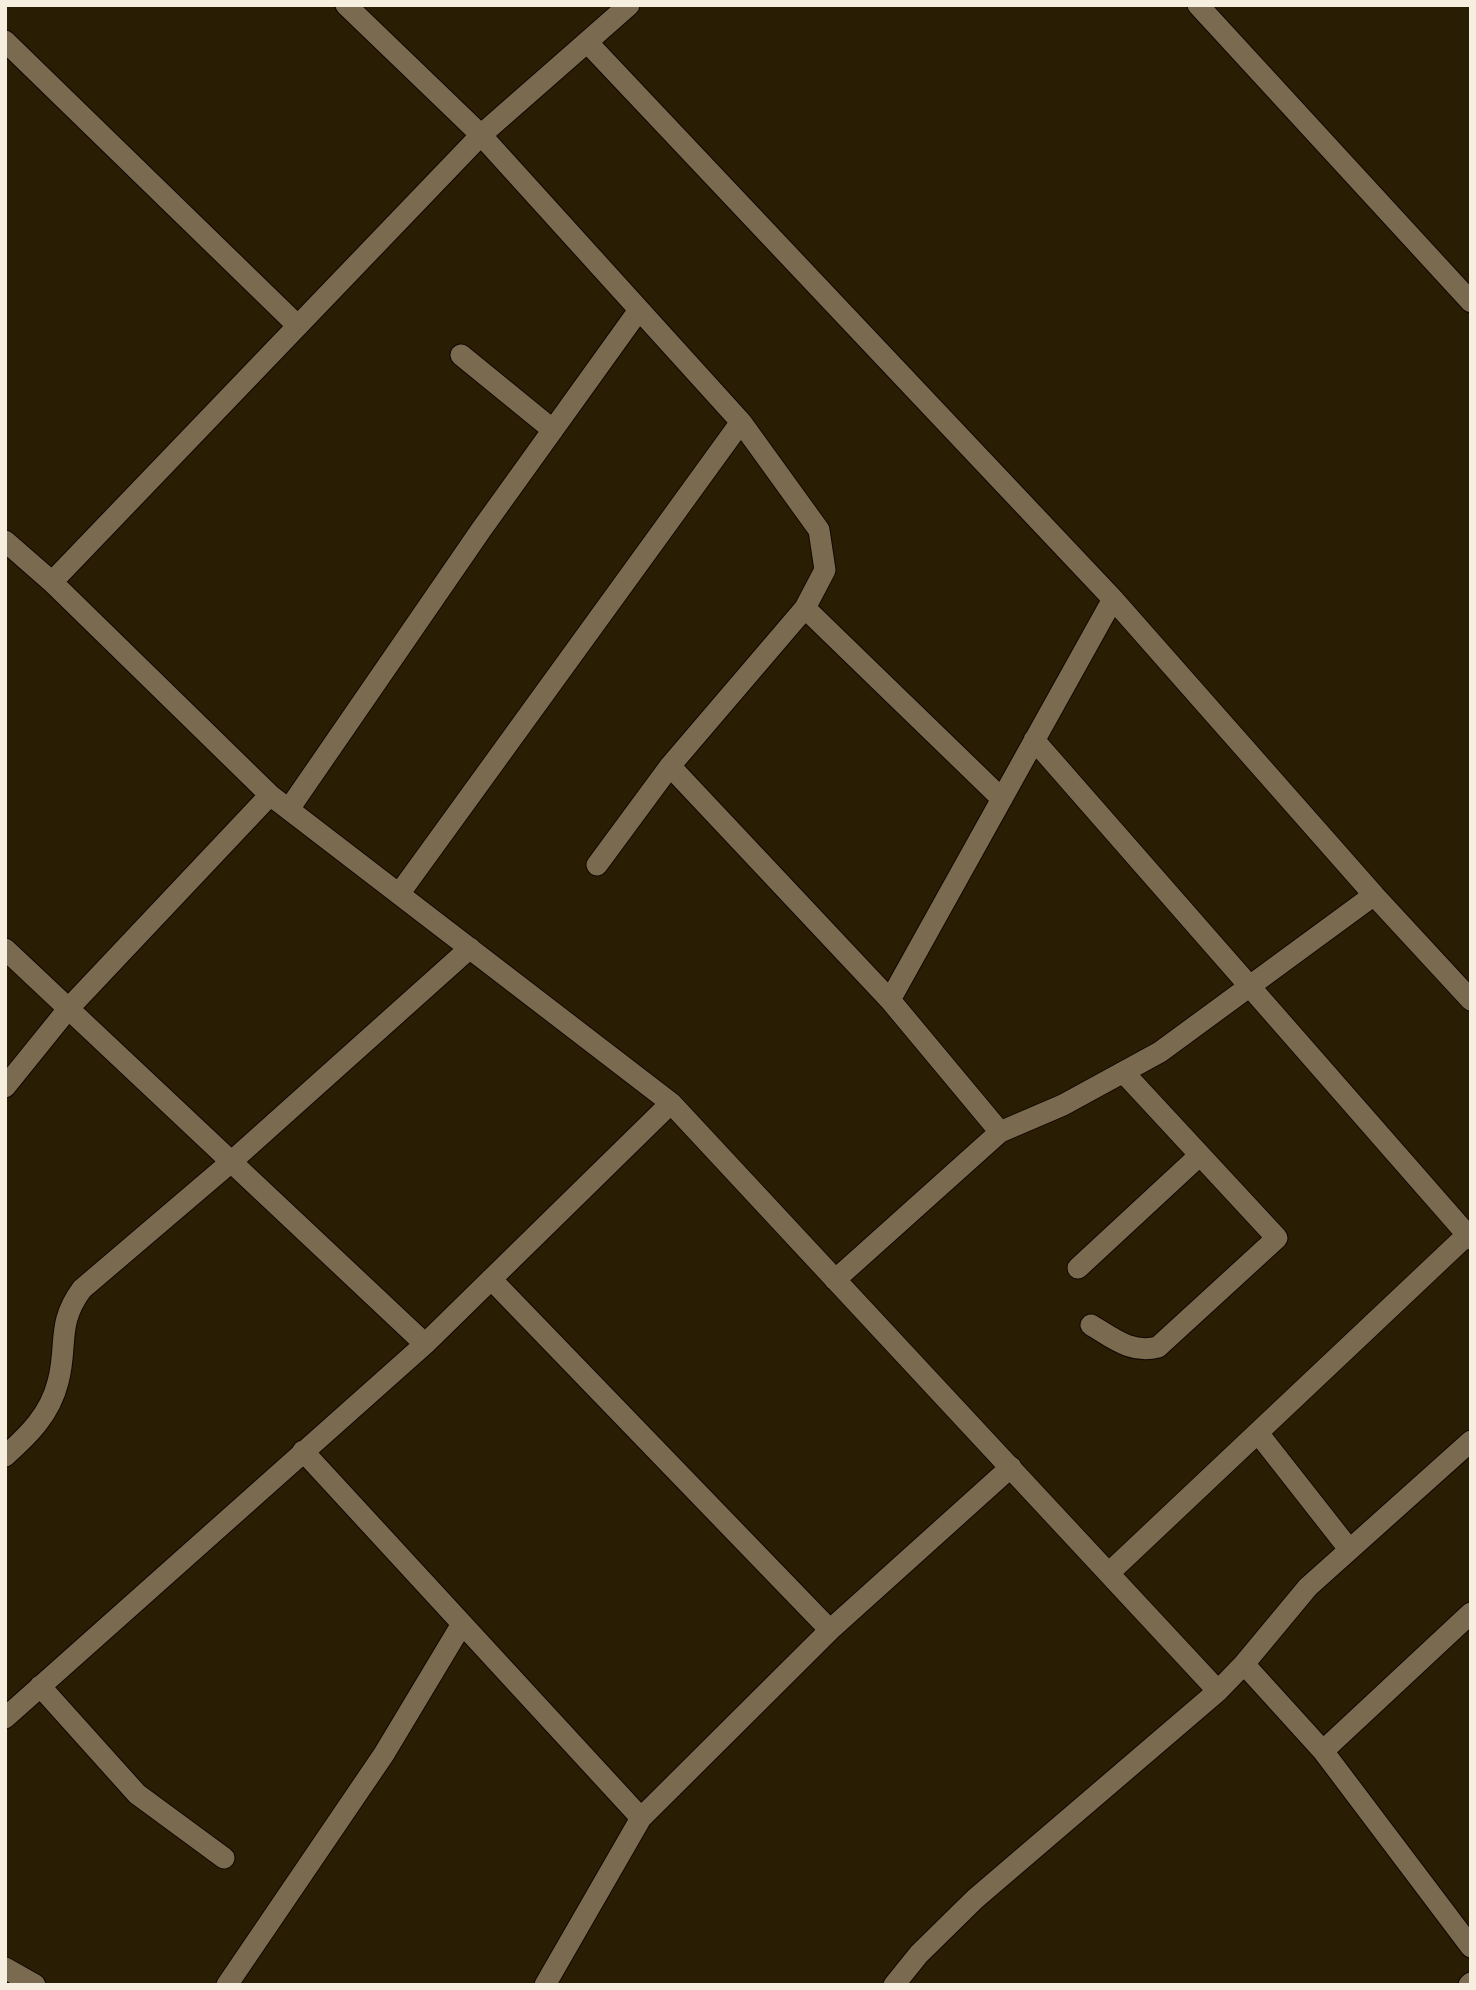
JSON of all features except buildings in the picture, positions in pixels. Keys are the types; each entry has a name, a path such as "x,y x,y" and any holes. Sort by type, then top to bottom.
{"street":[{"path":"52,582 481,135 629,5"},
{"path":"1198,5 1471,302"},
{"path":"349,6 481,135 741,422 819,530 825,570 806,608 670,766 597,865"},
{"path":"5,41 298,326"},
{"path":"587,42 1113,599 1374,895 1471,1000"},
{"path":"289,809 639,310"},
{"path":"461,355 553,430"},
{"path":"399,894 741,422"},
{"path":"5,541 52,582 270,795 671,1103 1218,1691"},
{"path":"890,1000 1113,599"},
{"path":"806,608 1002,799"},
{"path":"1034,740 1469,1237 1109,1573"},
{"path":"670,766 890,1000 1000,1132"},
{"path":"5,1087 68,1009 270,795"},
{"path":"835,1280 1000,1132 1125,1074 1160,1052 1374,895"},
{"path":"5,1456 34,1430 50,1406 59,1381 69,1307 75,1298 470,948"},
{"path":"5,949 425,1344"},
{"path":"1091,1325 1124,1345 1145,1350 1158,1347 1277,1238 1125,1074"},
{"path":"5,1718 425,1344 671,1103"},
{"path":"1078,1269 1199,1155"},
{"path":"491,1279 830,1630"},
{"path":"1258,1433 1349,1549"},
{"path":"894,1985 919,1954 975,1899 1218,1691 1308,1587 1471,1441"},
{"path":"303,1451 641,1818"},
{"path":"545,1985 641,1818 830,1630 1010,1467"},
{"path":"1323,1751 1471,1613"},
{"path":"227,1985 384,1754 462,1624"},
{"path":"1244,1664 1323,1751 1471,1947"},
{"path":"40,1686 137,1794 224,1857"},
{"path":"5,1968 31,1984"}]}
